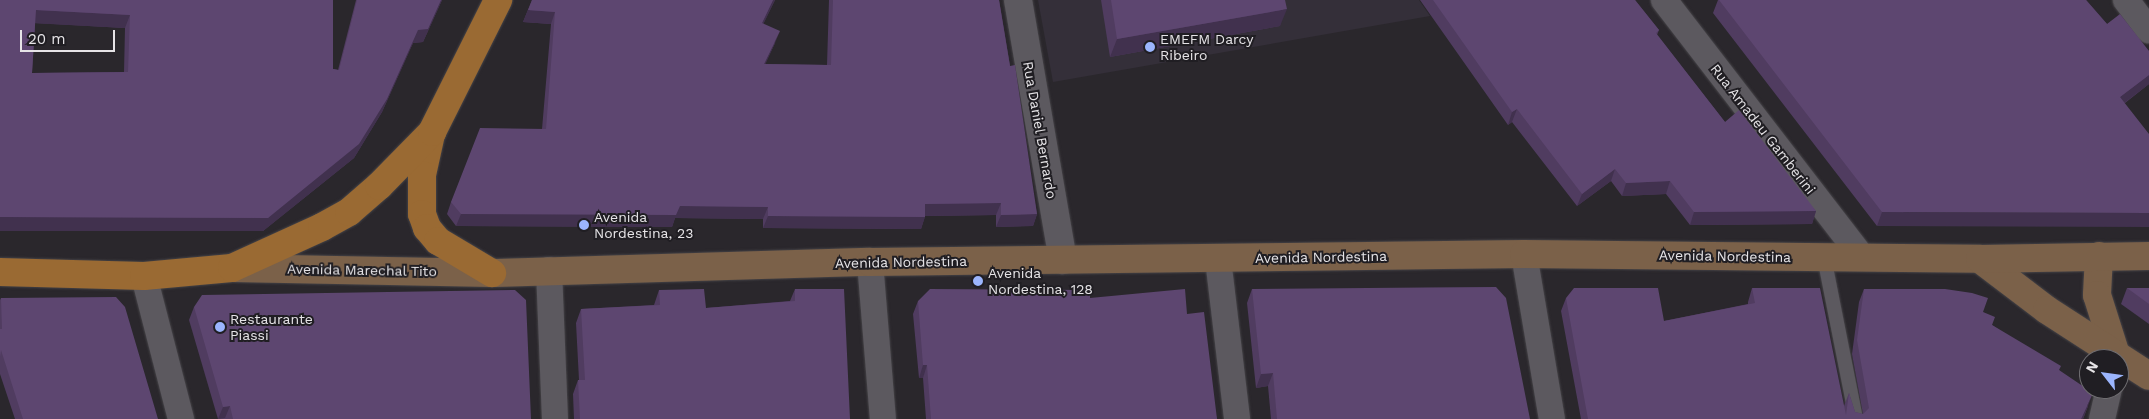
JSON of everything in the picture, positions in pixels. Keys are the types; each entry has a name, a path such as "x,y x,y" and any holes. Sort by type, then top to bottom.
{"main road":[{"name":"Avenida Marechal Tito","path":"232,268 349,212 432,132 498,0"},
{"path":"432,132 422,175 422,214 427,228 438,241 492,273"},
{"name":"Avenida Nordestina","path":"492,273 870,262 1524,254 1980,259 2149,256"},
{"path":"2099,256 2097,296 2114,349"},
{"path":"1980,259 2047,310 2104,349"},
{"name":"Avenida Marechal Tito","path":"0,272 144,276 232,268 492,273"},
{"path":"2129,364 2149,376"}],"street":[{"name":"Rua Daniel Bernardo","path":"1018,0 1063,260"},
{"name":"Rua Amadeu Gamberini","path":"1664,0 1862,257"},
{"path":"2126,0 2149,30"},
{"path":"1524,254 1552,419"},
{"path":"1218,259 1237,419"},
{"path":"870,262 883,419"},
{"path":"549,270 555,419"},
{"path":"144,276 181,419"},
{"path":"2102,419 2106,399"}],"lane":[{"path":"1824,257 1856,419"}],"shaded area":[{"name":"EMEFM Darcy Ribeiro","path":"1038,0 1419,0 1430,16 1053,82"}],"building":[{"path":"0,0 333,0 333,69 339,70 357,0 441,0 428,29 418,30 387,99 359,144 268,218 0,217","holes":["36,10 130,15 128,72 32,73"]},
{"path":"532,0 773,0 762,23 780,31 764,64 831,65 833,0 999,0 1010,66 1015,65 1037,214 1001,215 1001,203 925,204 925,217 768,216 768,207 680,206 676,215 461,214 451,202 480,128 546,129 555,12 528,10"},
{"path":"1111,0 1285,0 1287,9 1117,39"},
{"path":"1433,0 1635,0 1659,30 1656,33 1725,122 1739,110 1816,211 1694,212 1670,181 1626,183 1615,169 1582,194 1517,109 1512,112"},
{"path":"1719,0 2086,0 2107,24 2120,14 2149,51 2149,75 2120,97 2149,134 2149,213 1882,212"},
{"path":"1496,287 1506,298 1530,419 1277,419 1273,373 1261,374 1252,289"},
{"path":"1574,288 1658,288 1664,321 1755,303 1752,288 1820,288 1846,415 1849,393 1855,412 1863,414 1869,408 1857,340 1864,289 1945,289 1972,293 1988,298 1983,312 1995,317 1992,325 2061,366 2059,370 2079,384 2079,399 2090,399 2081,419 1588,419 1566,298"},
{"path":"2127,288 2149,288 2149,304"},
{"path":"704,289 706,308 795,301 795,289 844,289 850,419 580,419 578,380 585,380 581,309 660,305 659,290"},
{"path":"930,289 1090,290 1090,298 1185,289 1187,314 1204,312 1217,419 931,419 927,365 923,365 918,301"},
{"path":"515,290 526,300 531,419 233,419 230,406 223,407 194,307 202,295"},
{"path":"116,297 125,307 158,419 23,419 1,350 0,357 0,329 2,329 1,298"}],"place":[{"name":"EMEFM Darcy Ribeiro","path":"1150,47"},
{"name":"Avenida Nordestina, 23","path":"584,225"},
{"name":"Avenida Nordestina, 128","path":"978,281"},
{"name":"Restaurante Piassi","path":"220,327"}]}
